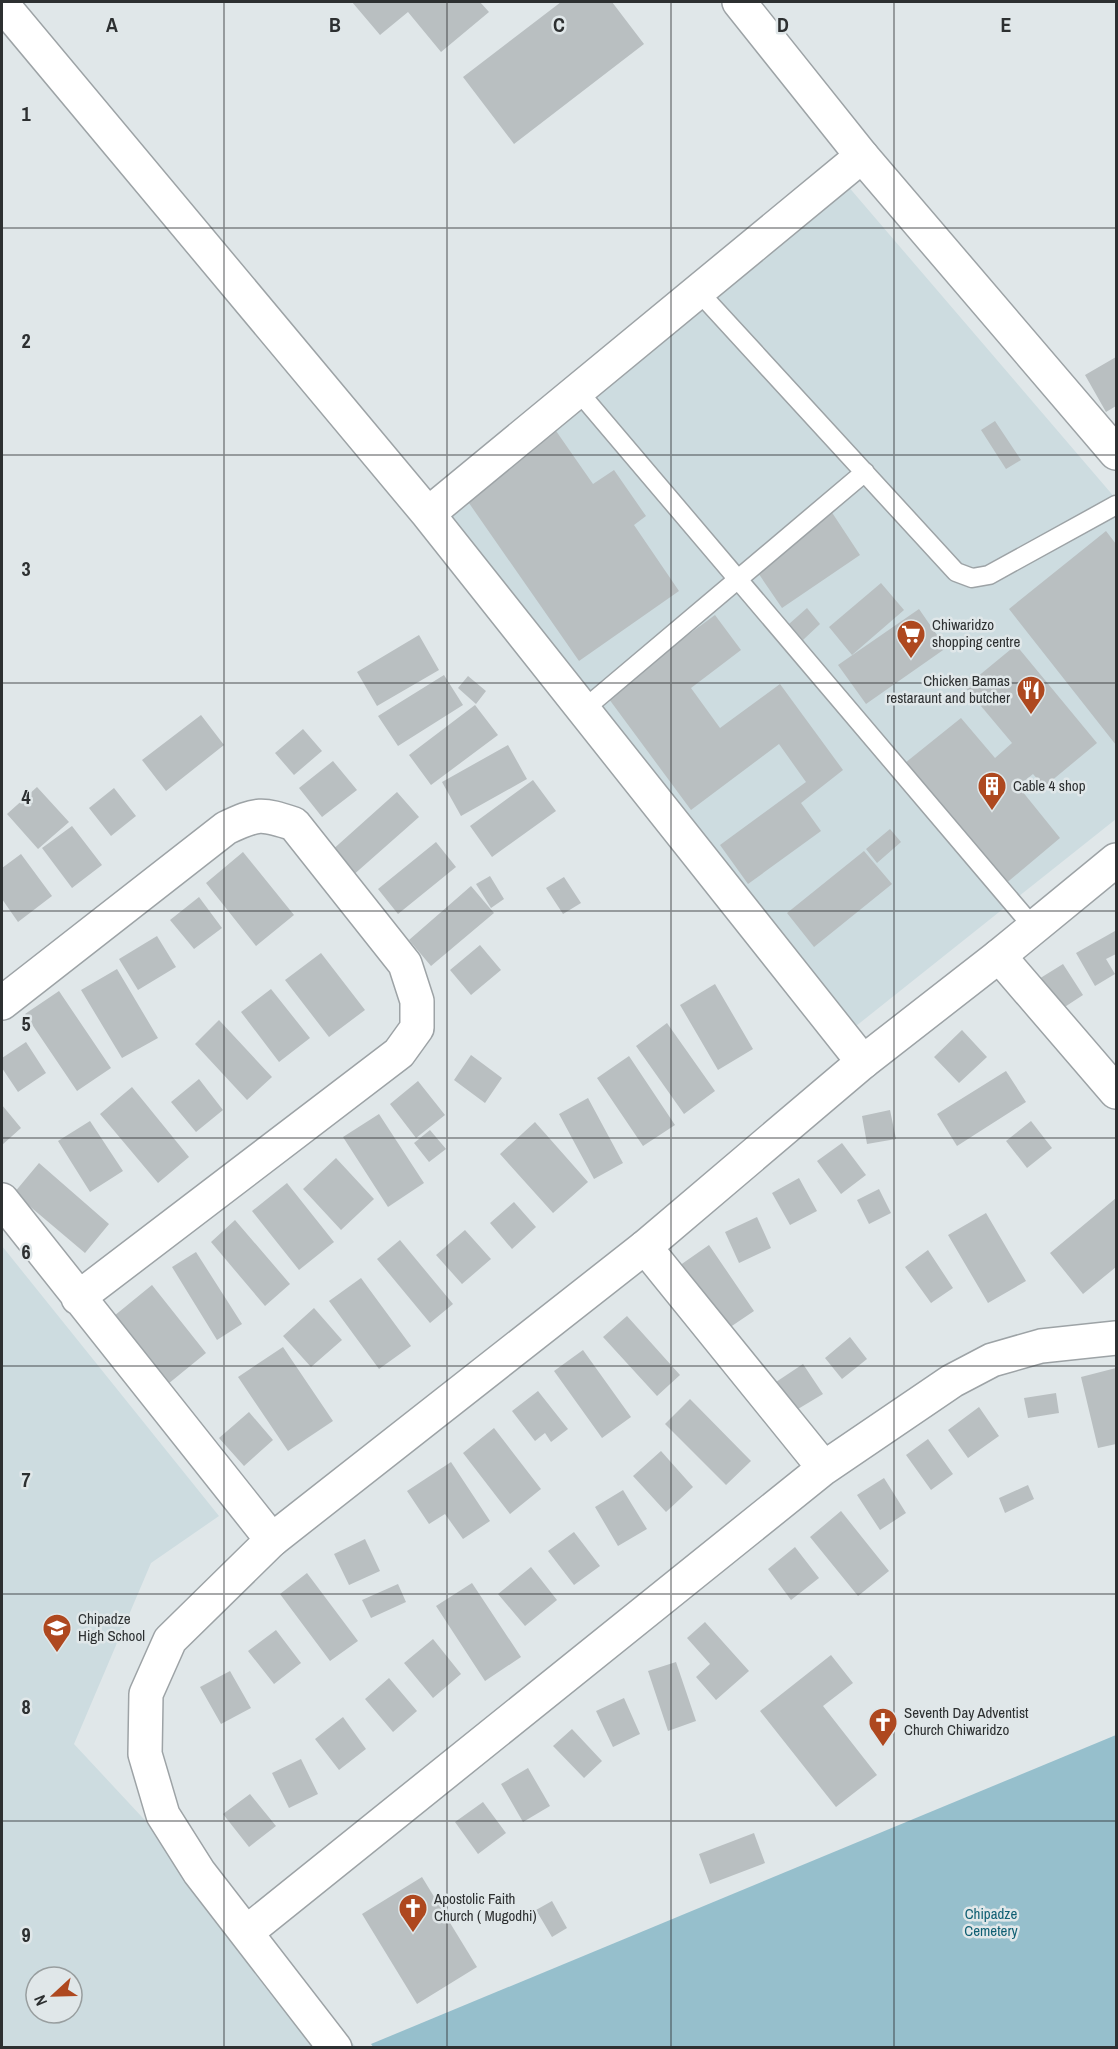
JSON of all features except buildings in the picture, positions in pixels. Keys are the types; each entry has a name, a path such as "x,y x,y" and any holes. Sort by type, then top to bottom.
{"street":[{"path":"739,2 862,156 1116,453"},
{"path":"2,3 428,514 863,1062"},
{"path":"428,514 862,156"},
{"path":"2,1004 226,828 252,816 268,816 294,824 405,964 417,1001 417,1028 399,1053 78,1298"},
{"path":"335,2048 199,1872 164,1815 145,1754 146,1694 170,1640 272,1540 645,1247 863,1062 999,956 1116,860"},
{"path":"999,956 1116,1092"},
{"path":"2,1200 272,1540"},
{"path":"645,1247 824,1468"},
{"path":"247,1932 824,1468 952,1381 992,1360 1041,1346 1116,1338"}],"lane":[{"path":"698,291 956,572 972,578 989,575 1116,505"},
{"path":"578,391 1034,928"},
{"path":"583,710 865,472"}],"shaded area":[{"path":"847,185 1116,499 1116,819 851,1030 431,505"},
{"name":"Chipadze High School","path":"2,1246 219,1516 151,1563 74,1744 356,2047 2,2047"}],"green space":[{"name":"Chipadze Cemetery","path":"1116,1735 1116,2047 374,2048 371,2044"}],"place":[{"name":"Chiwaridzo shopping centre","path":"911,660"},
{"name":"Chicken Bamas restaraunt and butcher","path":"1031,716"},
{"name":"Cable 4 shop","path":"992,812"},
{"name":"Chipadze High School","path":"57,1654"},
{"name":"Seventh Day Adventist Church Chiwaridzo","path":"883,1748"},
{"name":"Apostolic Faith Church ( Mugodhi)","path":"413,1934"}]}
